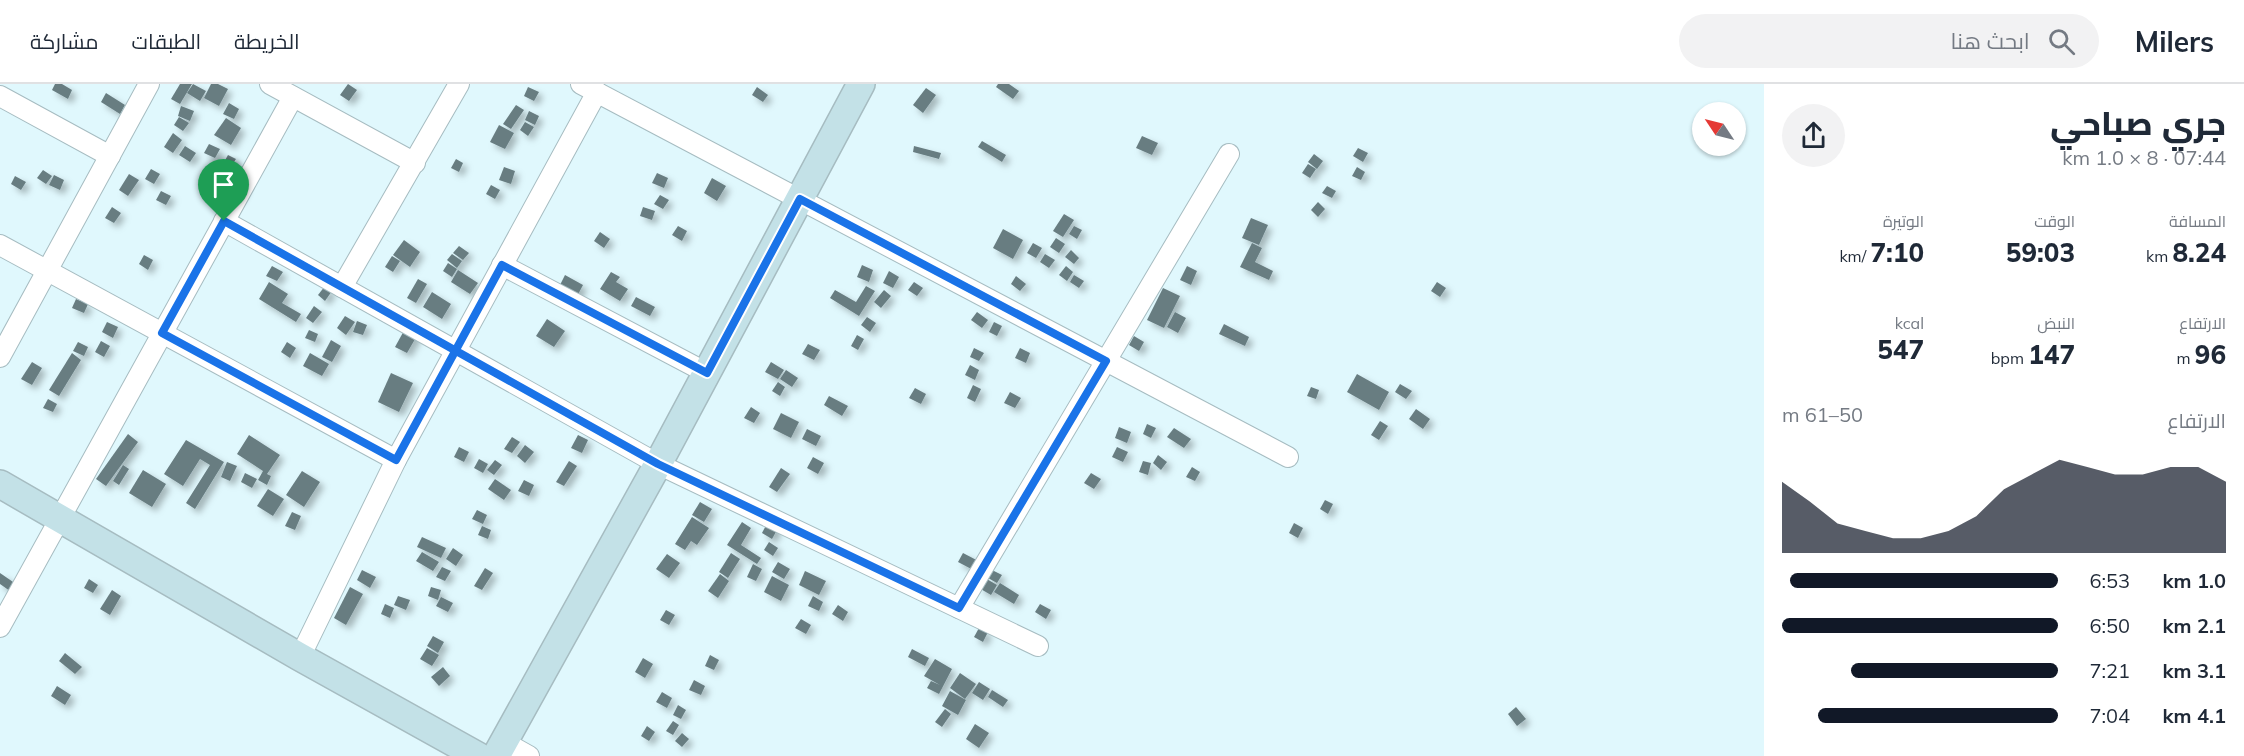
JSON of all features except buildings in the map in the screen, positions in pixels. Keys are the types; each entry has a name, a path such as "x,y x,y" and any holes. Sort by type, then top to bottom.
{"main road":[{"path":"500,749 658,464 861,84"},
{"path":"0,484 300,657 478,756"}],"street":[{"path":"0,357 149,84"},
{"path":"270,84 415,163"},
{"path":"342,287 459,84"},
{"path":"300,657 396,460 502,265 589,88 1288,457"},
{"path":"0,96 110,156"},
{"path":"0,627 293,97"},
{"path":"959,608 1229,154"},
{"path":"224,221 658,464 1038,646"},
{"path":"0,245 396,460"},
{"path":"502,265 707,373"},
{"path":"500,749 529,756"}],"route":[{"path":"224,221 162,333 396,460 456,350 502,265 707,373 800,199 1106,361 959,608 658,464 456,350 224,221"}]}
